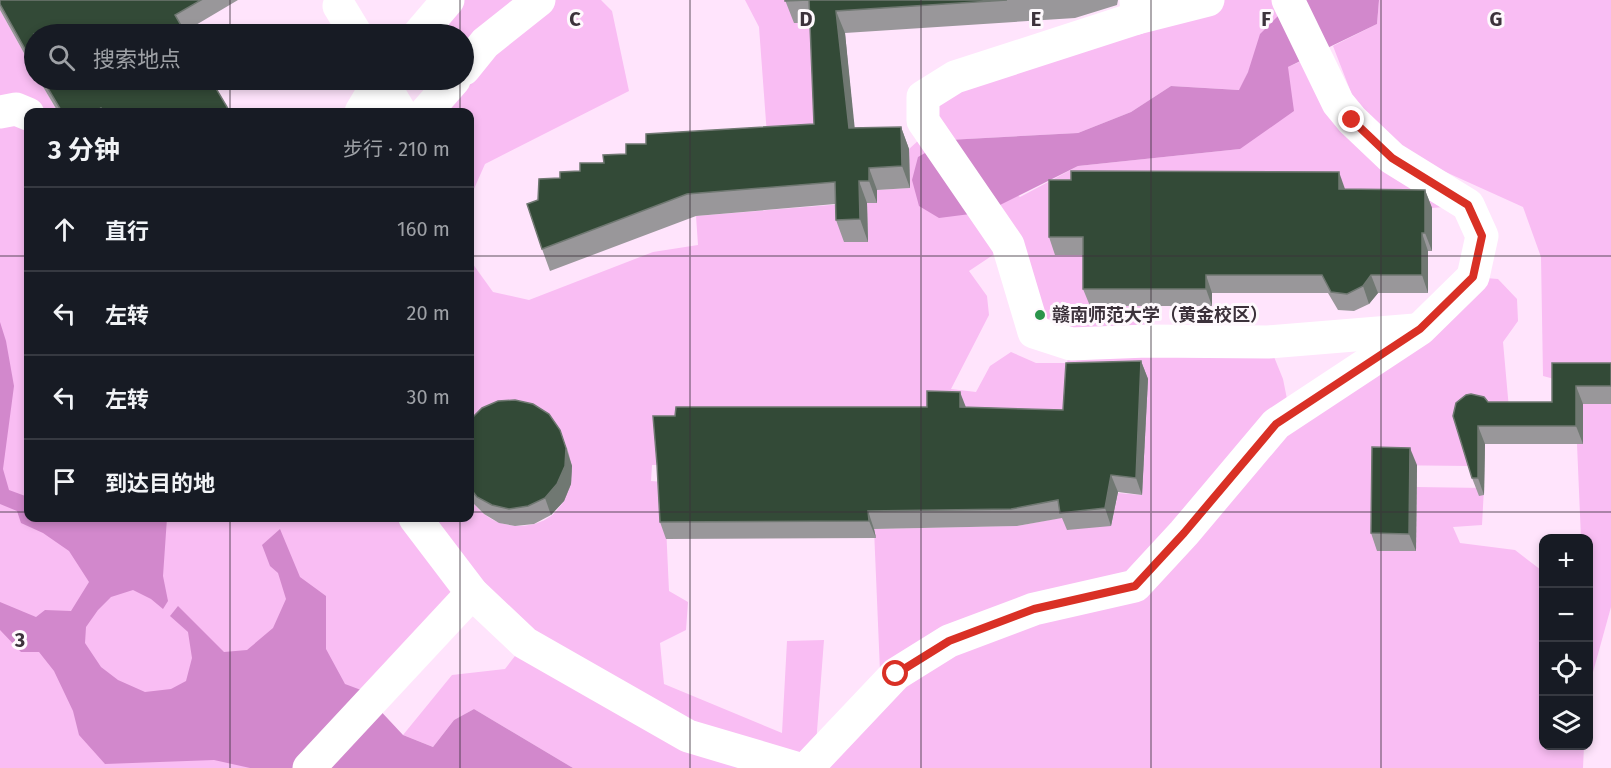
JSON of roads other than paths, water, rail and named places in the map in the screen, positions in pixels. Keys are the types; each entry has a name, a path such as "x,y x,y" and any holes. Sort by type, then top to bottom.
{"street":[{"path":"427,24 448,0"},
{"path":"474,57 485,43 539,0"},
{"path":"1208,0 1136,9 955,77 923,97 923,121 1008,245 1034,332 1071,344 1147,341 1268,342 1420,329"},
{"path":"807,768 896,674 949,641 1034,609 1135,586 1184,533 1276,424 1420,329 1473,277 1482,236 1468,205 1392,158 1352,120 1338,103 1288,0"},
{"path":"339,6 350,24"},
{"path":"364,108 375,90"},
{"path":"387,90 398,108"},
{"path":"430,108 445,90"},
{"path":"0,112 16,108 24,112"},
{"path":"418,522 472,593 525,643 688,736 795,768"},
{"path":"309,768 472,593"}],"place":[{"name":"赣南师范大学（黄金校区）","path":"1040,315"}]}
